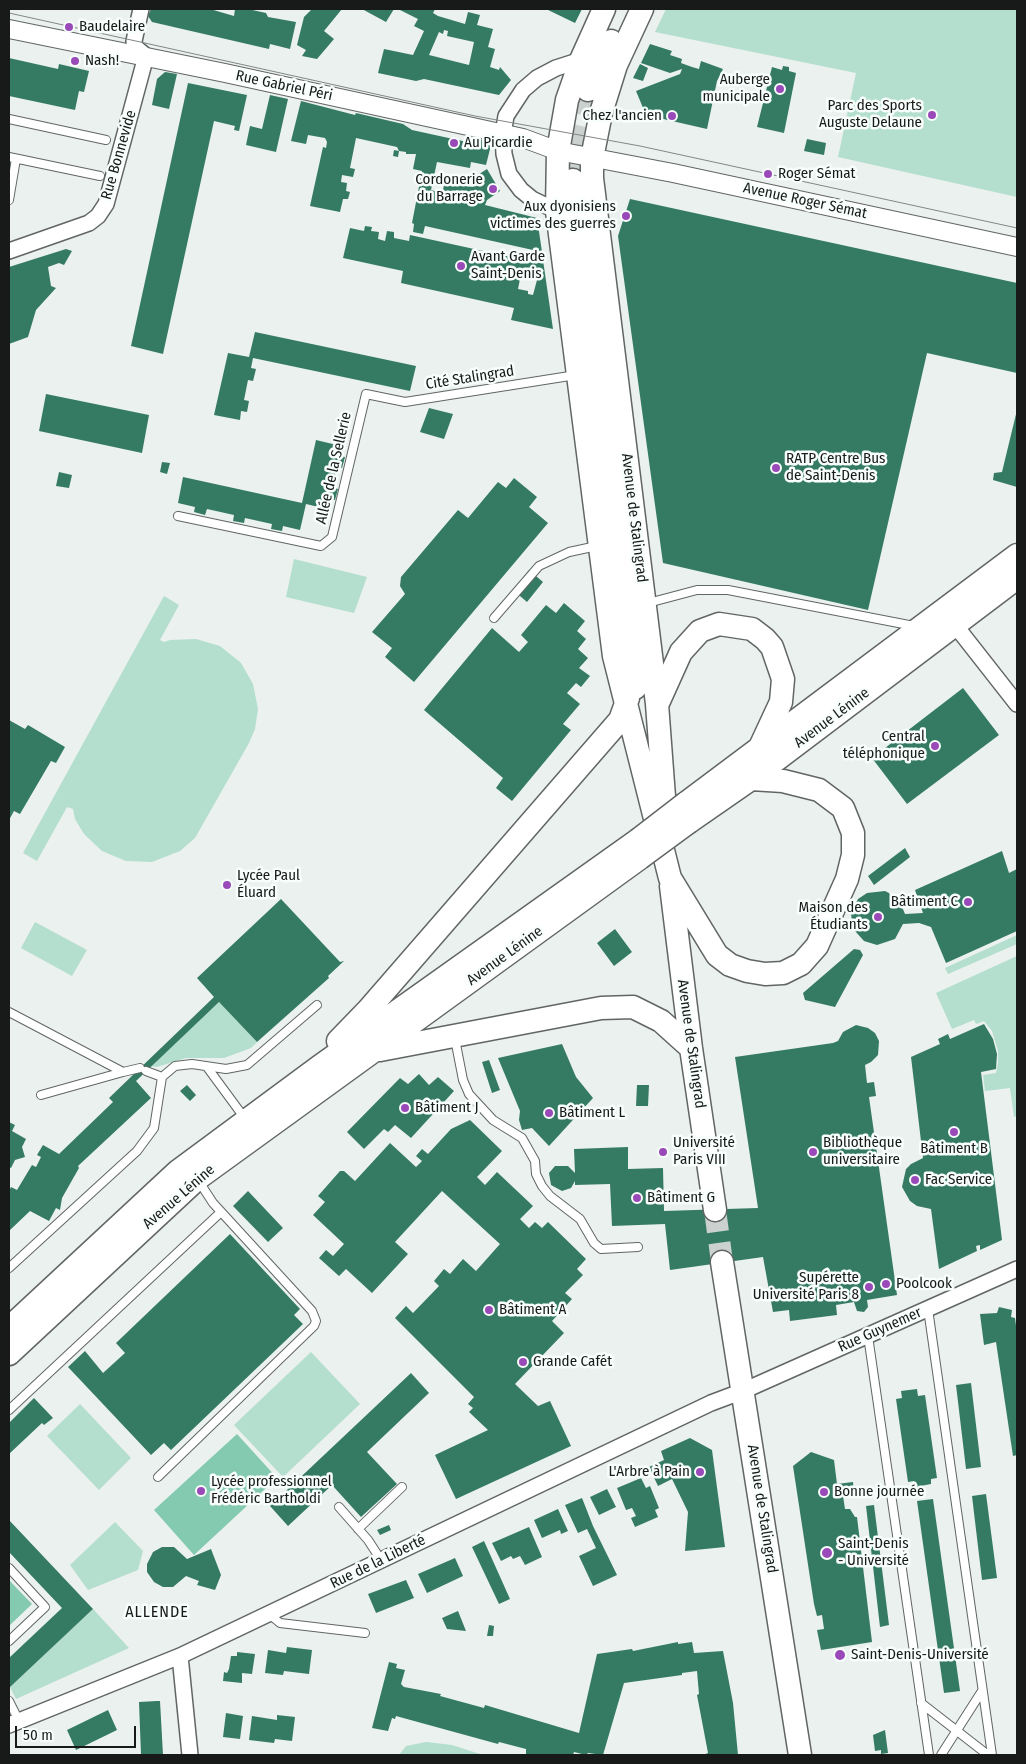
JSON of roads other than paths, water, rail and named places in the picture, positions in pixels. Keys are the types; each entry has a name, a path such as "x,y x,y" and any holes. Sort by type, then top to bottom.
{"main road":[{"name":"Avenue de Stalingrad","path":"604,9 581,60 567,100 558,150 557,211 580,375 599,545 614,656 626,707 646,776 670,878"},
{"path":"618,9 597,56 588,90 627,9"},
{"name":"Avenue de Stalingrad","path":"642,9 616,65 601,113 592,158 594,202 657,704 670,878 691,1048 715,1210"},
{"name":"Avenue de Stalingrad","path":"573,180 578,234 646,776"},
{"path":"578,234 636,537"},
{"name":"Avenue Lénine","path":"9,1354 197,1179 374,1051 688,812 758,751 1017,555"},
{"name":"Avenue Lénine","path":"688,812 751,780 1017,578"},
{"path":"657,704 681,652 700,631 719,624 752,629 765,638 772,647 783,679 781,702 777,715 758,751"},
{"path":"609,733 613,705 614,656"},
{"path":"320,1066 338,1041 380,996 620,720 626,707 632,670"},
{"path":"670,878 707,941 717,955 730,965 756,973 783,973 801,964 817,946 847,879 853,856 853,833 843,808 819,790 783,781 751,780"},
{"name":"Avenue Lénine","path":"9,1328 178,1171 320,1066 639,849"},
{"path":"374,1051 601,1008 634,1007 661,1021 691,1048"},
{"name":"Avenue de Stalingrad","path":"722,1262 800,1755"}],"street":[{"path":"140,9 134,41 135,47 146,56"},
{"name":"Rue Gabriel Péri","path":"9,29 146,56 503,134 558,150"},
{"name":"Rue Bonnevide","path":"9,251 89,223 98,216 106,204 146,56"},
{"path":"557,211 532,199 521,190 509,174 504,154 503,134 506,116 523,90 537,78 556,68 581,60"},
{"name":"Avenue Roger Sémat","path":"558,150 1017,247"},
{"path":"955,625 1017,704"},
{"name":"Rue Guynemer","path":"743,1391 1017,1269"},
{"name":"Rue de la Liberté","path":"14,1723 180,1656 711,1403 743,1391"},
{"path":"180,1656 190,1755"}],"lane":[{"path":"9,119 106,140"},
{"path":"9,200 12,158 100,176"},
{"name":"Cité Stalingrad","path":"366,394 405,402 580,375"},
{"name":"Allée de la Sellerie","path":"178,516 321,546 332,537 366,394"},
{"path":"494,618 539,566 569,552 599,545"},
{"path":"645,604 697,590 728,590 921,628"},
{"path":"9,1268 136,1151 154,1128 162,1077 174,1066 192,1064 226,1069 247,1065 317,1005"},
{"path":"9,1012 123,1072"},
{"path":"455,1037 463,1080 469,1094 493,1120 522,1138 535,1161 539,1180 550,1196 580,1219 594,1243 601,1249 638,1247"},
{"path":"207,1067 246,1120"},
{"path":"41,1094 123,1072 143,1070 162,1077"},
{"path":"158,1477 314,1326 316,1317 222,1212 197,1179"},
{"path":"9,1410 222,1212"},
{"path":"928,1309 990,1755"},
{"path":"868,1336 929,1755"},
{"path":"358,1529 402,1487"},
{"path":"338,1507 358,1529 381,1560"},
{"path":"9,1568 46,1607 9,1641"},
{"path":"269,1614 280,1622 365,1634"},
{"path":"941,1755 982,1690"},
{"path":"9,1701 14,1723"},
{"path":"921,1703 990,1755"}],"tunnel":[{"path":"573,180 575,144 588,90"},
{"path":"715,1210 722,1262"}],"tram line":[{"path":"9,13 475,116 640,146 1017,228"}],"place":[{"name":"Baudelaire","path":"69,27"},
{"name":"Nash!","path":"75,61"},
{"name":"Auberge municipale","path":"780,89"},
{"name":"Parc des Sports Auguste Delaune","path":"932,115"},
{"name":"Chez l'ancien","path":"672,116"},
{"name":"Au Picardie","path":"454,143"},
{"name":"Roger Sémat","path":"768,174"},
{"name":"Cordonerie du Barrage","path":"493,189"},
{"name":"Aux dyonisiens victimes des guerres","path":"626,216"},
{"name":"Avant Garde Saint-Denis","path":"461,266"},
{"name":"RATP Centre Bus de Saint-Denis","path":"776,468"},
{"name":"Central téléphonique","path":"935,746"},
{"name":"Lycée Paul Éluard","path":"227,885"},
{"name":"Bâtiment C","path":"968,902"},
{"name":"Maison des Étudiants","path":"878,917"},
{"name":"Bâtiment J","path":"405,1108"},
{"name":"Bâtiment L","path":"549,1113"},
{"name":"Bâtiment B","path":"954,1132"},
{"name":"Université Paris VIII","path":"663,1152"},
{"name":"Bibliothèque universitaire","path":"813,1152"},
{"name":"Fac Service","path":"915,1180"},
{"name":"Bâtiment G","path":"637,1198"},
{"name":"Poolcook","path":"886,1284"},
{"name":"Supérette Université Paris 8","path":"869,1287"},
{"name":"Bâtiment A","path":"489,1310"},
{"name":"Grande Cafét","path":"523,1362"},
{"name":"L'Arbre à Pain","path":"700,1472"},
{"name":"Lycée professionnel Frédéric Bartholdi","path":"201,1491"},
{"name":"Bonne journée","path":"824,1492"},
{"name":"Saint-Denis - Université","path":"827,1553"},
{"name":"Saint-Denis-Université","path":"840,1655"}],"district":[{"name":"ALLENDE","path":"157,1613"}]}
